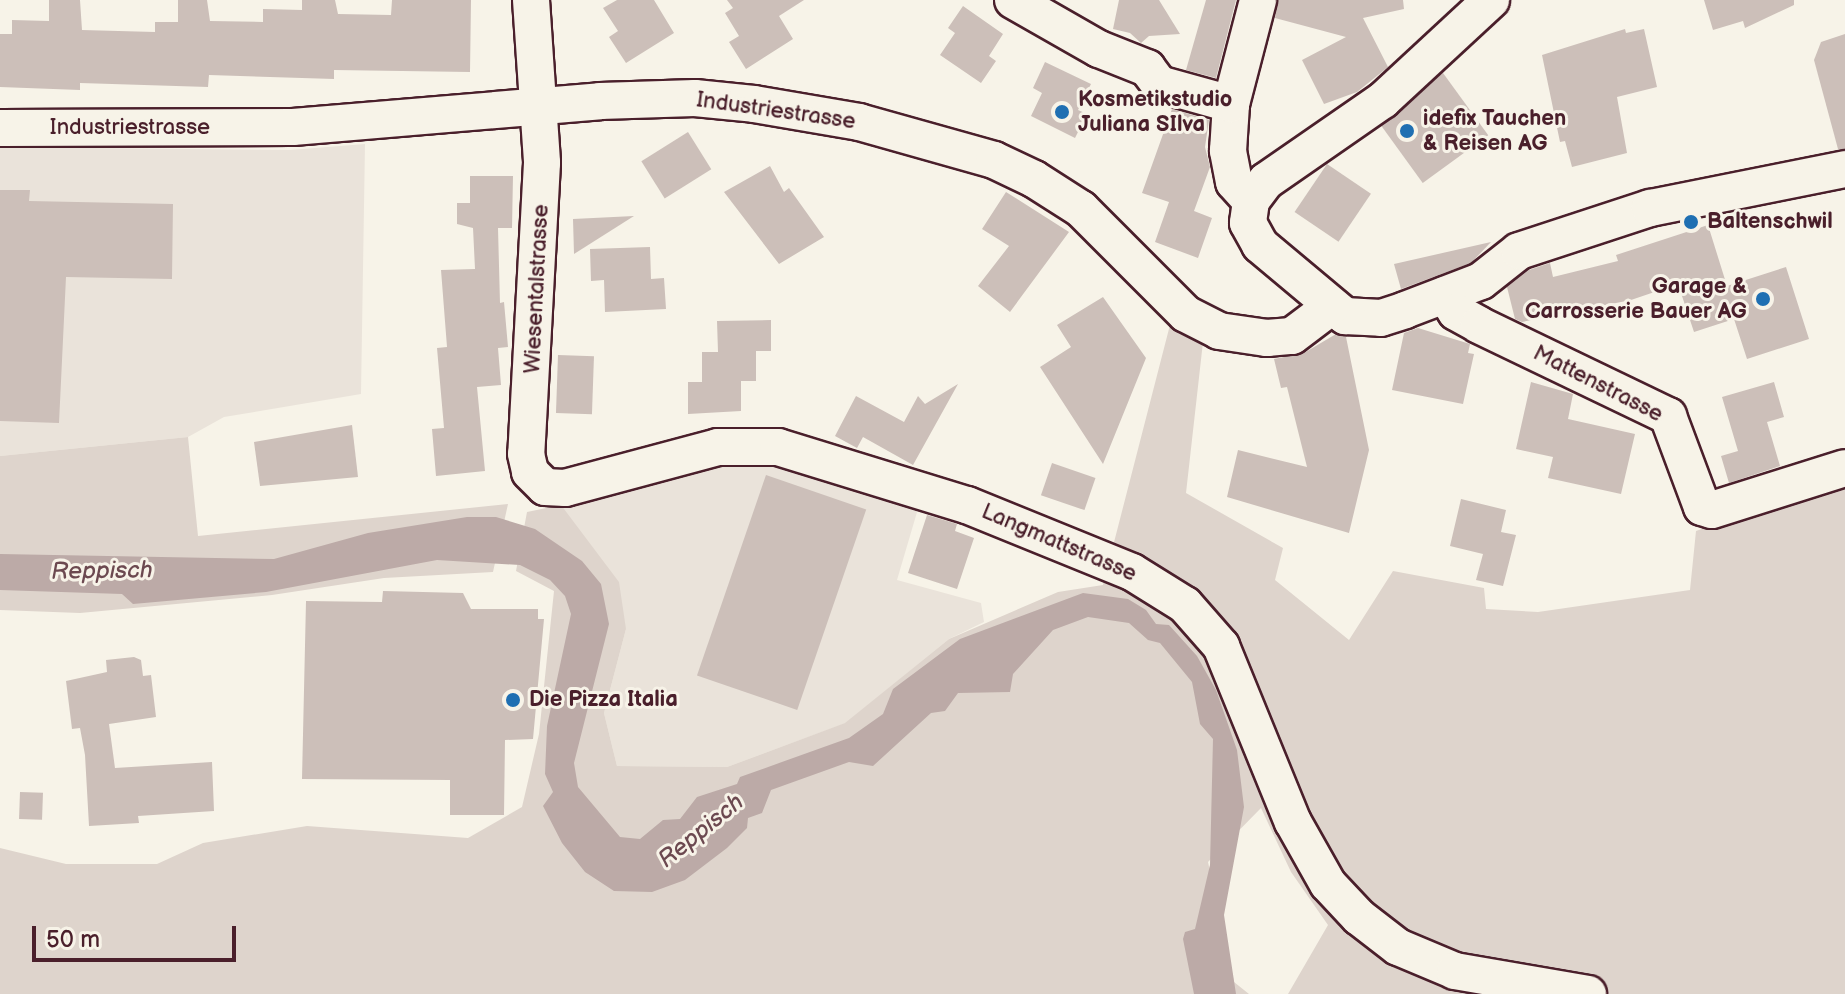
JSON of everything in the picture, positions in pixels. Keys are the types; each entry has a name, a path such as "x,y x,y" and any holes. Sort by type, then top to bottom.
{"street":[{"name":"Wiesentalstrasse","path":"530,472 526,454 540,242 541,106 531,0"},
{"path":"1013,0 1099,49 1147,68 1159,84 1231,104"},
{"path":"1251,201 1234,182 1228,151 1231,104 1258,0"},
{"path":"1491,0 1383,100 1266,181 1251,201 1248,223 1260,245 1332,306 1362,320 1481,281 1519,251 1637,213 1845,169"},
{"name":"Industriestrasse","path":"0,128 293,127 541,106 695,98 859,122 994,160 1034,179 1081,209 1186,314 1219,331 1258,338 1292,336 1332,306"},
{"name":"Mattenstrasse","path":"1445,295 1456,312 1479,325 1668,416 1702,507 1712,510 1845,468"},
{"name":"Langmattstrasse","path":"530,472 545,487 565,488 718,447 778,447 967,505 1132,572 1185,605 1221,646 1293,822 1328,884 1359,917 1398,947 1455,971 1588,994"}],"shaded area":[{"path":"365,144 361,394 224,417 188,437 0,456 0,147 290,150"},
{"path":"1171,321 1203,342 1186,493 1283,548 1275,580 1349,640 1393,571 1484,588 1486,609 1538,612 1690,590 1696,531 1845,479 1845,994 1288,994 1328,925 1291,872 1261,808 1208,862 1234,982 1249,994 0,994 0,848 66,864 157,864 203,843 307,826 468,838 522,807 539,734 554,591 516,571 527,512 561,505 619,582 626,629 604,713 617,766 727,767 845,723 949,639 1058,592 1103,585"},
{"path":"188,437 198,536 508,504 493,572 384,578 272,595 80,613 0,610 0,456"},
{"path":"721,455 766,456 920,502 897,580 981,603 984,622 949,639 846,723 727,767 617,766 604,713 626,629 561,505"}],"water":[{"name":"Reppisch","path":"467,517 496,517 535,529 582,561 601,584 609,624 574,763 578,787 620,837 640,839 663,820 680,819 697,797 737,784 740,777 849,738 883,714 893,689 960,639 1083,593 1128,599 1146,610 1156,624 1169,625 1197,656 1216,690 1237,750 1244,807 1224,915 1236,994 1194,994 1183,939 1185,932 1195,929 1210,865 1213,739 1200,724 1192,682 1160,643 1148,640 1129,623 1088,617 1053,630 1013,674 1010,692 958,693 945,711 931,713 873,766 849,762 771,790 762,813 748,818 747,828 727,848 685,880 652,892 614,891 585,872 562,843 543,806 553,792 545,774 547,726 571,614 565,596 550,580 520,565 437,560 266,592 133,604 122,594 0,590 0,554 274,559 368,533"}],"building":[{"path":"49,0 80,0 82,30 155,32 155,22 178,22 178,0 207,0 210,21 263,22 263,9 302,10 302,0 335,0 338,14 391,15 392,0 471,0 470,72 334,70 334,79 209,75 208,87 80,83 80,90 0,87 0,34 12,34 12,20 49,21"},
{"path":"617,0 654,0 674,33 626,63 609,37 618,31 603,8"},
{"path":"727,0 804,0 779,16 793,39 746,69 729,42 739,36 725,13 733,8"},
{"path":"1119,0 1159,0 1180,34 1149,36 1141,43 1130,33 1113,29"},
{"path":"1206,0 1236,0 1216,78 1186,70"},
{"path":"1278,0 1403,0 1404,9 1363,18 1388,67 1357,92 1324,104 1302,60 1346,37 1275,18"},
{"path":"1704,0 1794,0 1794,5 1745,28 1743,21 1713,30"},
{"path":"963,6 1003,34 989,56 996,61 981,83 940,55 955,33 948,28"},
{"path":"1625,29 1626,33 1644,29 1657,87 1617,97 1627,153 1572,167 1565,141 1560,142 1542,55"},
{"path":"1845,34 1845,149 1838,149 1814,60 1821,42"},
{"path":"1045,62 1091,84 1078,110 1087,114 1075,138 1031,116 1042,93 1033,88"},
{"path":"1443,73 1488,135 1423,183 1377,121"},
{"path":"1172,109 1209,120 1205,147 1210,167 1194,211 1212,218 1198,258 1155,242 1169,202 1142,193"},
{"path":"688,132 711,169 665,198 641,161"},
{"path":"1327,164 1371,194 1339,242 1295,212"},
{"path":"770,166 784,192 789,188 824,237 779,264 724,192"},
{"path":"470,176 513,176 512,228 498,228 500,303 504,302 508,347 498,348 501,385 477,387 485,471 436,476 432,429 444,428 437,348 447,347 441,270 475,269 473,228 457,224 457,203 470,203"},
{"path":"0,190 30,190 29,201 173,204 172,279 66,277 59,423 0,421"},
{"path":"1006,192 1069,232 1010,312 978,286 1009,246 982,229"},
{"path":"634,216 574,254 573,219"},
{"path":"1708,225 1727,286 1786,267 1809,339 1747,359 1734,319 1694,332 1678,284 1631,300 1522,322 1515,319 1507,287 1529,270 1550,263 1553,277 1618,261 1616,255"},
{"path":"1491,242 1471,263 1401,289 1394,264"},
{"path":"650,247 651,279 664,278 666,309 605,312 604,280 591,281 590,249"},
{"path":"1103,297 1146,358 1103,464 1040,367 1071,347 1057,325"},
{"path":"771,320 771,351 756,351 756,381 741,381 741,411 688,414 688,382 702,382 702,352 718,352 717,321"},
{"path":"1418,328 1470,344 1468,353 1474,354 1463,404 1392,390 1404,333"},
{"path":"1336,334 1346,337 1369,450 1349,533 1227,497 1238,450 1307,467 1287,387 1281,388 1274,359 1304,353"},
{"path":"558,355 594,356 592,414 556,413"},
{"path":"1531,382 1573,394 1568,419 1635,434 1621,494 1548,478 1553,457 1516,449"},
{"path":"1774,382 1784,417 1767,422 1780,466 1729,483 1721,456 1738,451 1722,397"},
{"path":"958,384 913,465 863,437 857,448 835,436 856,396 904,422 918,396 925,404"},
{"path":"352,425 358,477 260,486 254,442"},
{"path":"1052,463 1095,478 1084,510 1041,495"},
{"path":"766,475 866,510 797,710 697,675"},
{"path":"1461,499 1506,510 1501,532 1516,535 1503,586 1476,580 1483,554 1450,546"},
{"path":"927,515 957,524 955,531 974,538 957,589 908,573"},
{"path":"383,591 463,593 471,609 538,609 538,619 544,619 533,739 505,740 504,815 450,815 450,780 302,779 306,601 382,602"},
{"path":"134,657 141,660 143,676 151,675 156,717 109,724 115,768 212,762 214,811 138,816 139,823 89,826 85,755 80,728 72,729 66,681 107,672 106,660"},
{"path":"20,792 43,793 42,820 19,819"}],"place":[{"name":"Kosmetikstudio Juliana SIlva","path":"1062,112"},
{"name":"idefix Tauchen & Reisen AG","path":"1407,131"},
{"name":"Baltenschwil","path":"1691,222"},
{"name":"Garage & Carrosserie Bauer AG","path":"1763,299"},
{"name":"Die Pizza Italia","path":"513,700"}]}
